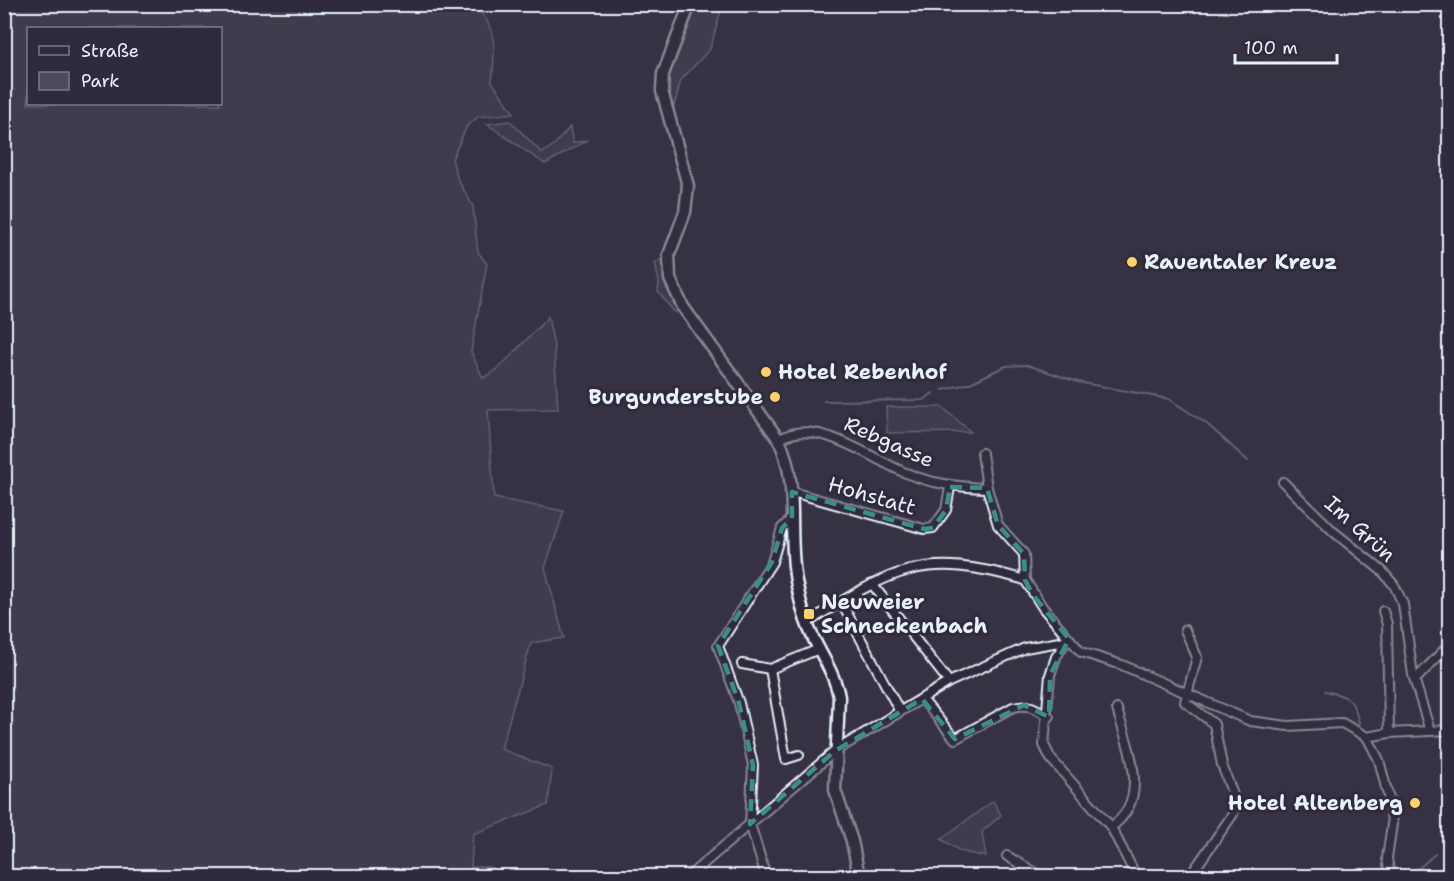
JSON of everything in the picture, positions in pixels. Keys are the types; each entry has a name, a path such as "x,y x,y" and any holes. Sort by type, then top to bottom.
{"main road":[{"path":"690,4 663,74 662,91 688,186 685,212 669,255 670,279 684,307 778,440 788,458 792,492 792,555 807,623 837,686 839,698 835,790 852,841 859,876"}],"street":[{"name":"Rebgasse","path":"778,440 793,433 831,436 906,474 950,487 987,488"},
{"path":"982,453 987,488 998,525 1024,554 1025,580 1033,595 1067,640 1081,652 1122,665 1250,721 1288,726 1342,723 1367,737 1379,760 1390,803 1392,824 1389,873"},
{"name":"Im Grün","path":"1283,482 1334,532 1382,571 1394,585 1403,604 1415,680 1430,730"},
{"name":"Hohstatt","path":"792,492 924,529 933,528 946,510 950,487"},
{"path":"766,876 750,824 753,765 739,704 718,646 767,571 782,528 792,518"},
{"path":"807,623 872,584 908,569 948,565 986,569 1025,580"},
{"path":"872,584 949,682"},
{"path":"841,602 899,710"},
{"path":"1383,611 1387,624 1389,733"},
{"path":"1185,630 1197,657 1185,702 1214,724 1222,765 1236,803 1233,814 1190,876"},
{"path":"690,876 835,751 899,710 949,682 1025,648 1067,640"},
{"path":"1067,640 1050,675 1049,717 1044,745 1051,759 1112,827 1136,876"},
{"path":"1415,680 1448,646"},
{"path":"742,664 770,669 819,649"},
{"path":"770,669 786,759 799,755"},
{"path":"922,699 955,739 1013,707 1024,705 1035,707 1049,717"},
{"path":"1112,827 1127,814 1134,799 1136,780 1117,709"},
{"path":"1367,737 1389,733 1449,730"},
{"path":"1007,856 1041,876"},
{"path":"1438,876 1449,872"}],"highlighted area":[{"path":"950,487 987,488 998,525 1024,554 1025,580 1033,595 1069,639 1050,675 1049,717 1024,705 955,739 922,699 835,751 750,824 753,765 739,703 718,646 772,562 782,528 792,518 792,492 924,529 933,528 946,510"}],"green space":[{"path":"5,4 474,4 488,22 494,41 492,82 514,113 478,117 467,126 452,159 458,180 473,206 478,252 487,264 471,352 483,378 498,369 548,317 554,345 558,409 488,410 494,498 564,511 545,568 564,638 531,643 501,749 552,769 548,805 473,834 471,867 491,867 502,876 5,876"},
{"path":"692,5 721,10 710,49 681,80 672,114 668,80"},
{"path":"510,121 542,153 555,144 570,127 573,143 588,140 545,164 487,124"},
{"path":"663,258 662,266 679,308 675,313 658,292 659,282 655,263"},
{"path":"886,407 942,407 971,432 887,433"},
{"path":"993,801 1001,815 982,832 986,857 960,851 941,839"}],"waterway":[{"path":"943,390 970,383 1006,366 1027,365 1078,382 1169,399 1207,424 1248,461"},
{"path":"824,401 924,400 933,393"},
{"path":"1325,691 1349,700 1355,708 1359,723"},
{"path":"1404,876 1419,868 1435,854"}],"place":[{"name":"Rauentaler Kreuz","path":"1132,262"},
{"name":"Hotel Rebenhof","path":"766,372"},
{"name":"Burgunderstube","path":"775,397"},
{"name":"Neuweier Schneckenbach","path":"809,614"},
{"name":"Hotel Altenberg","path":"1415,803"}]}
